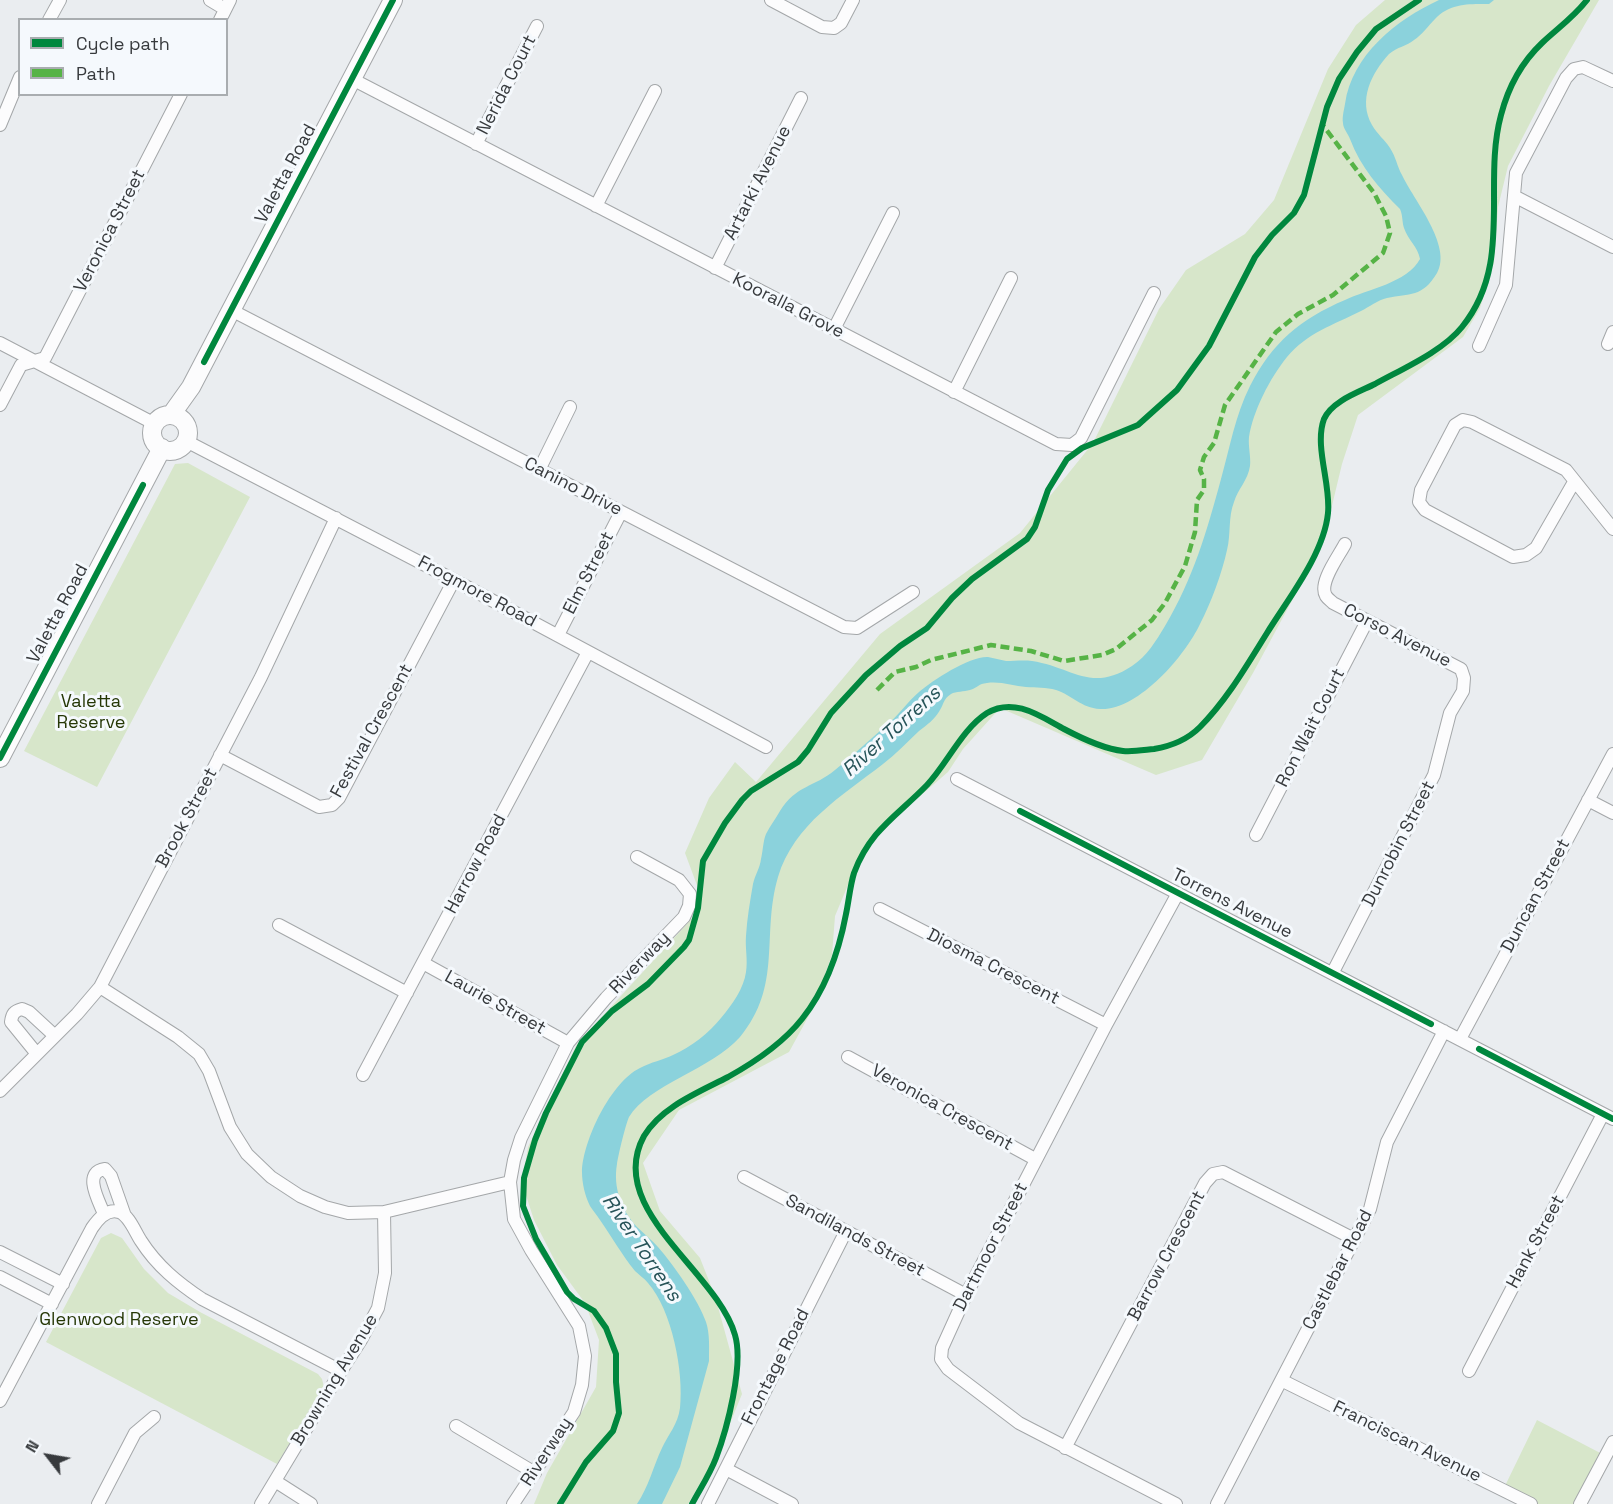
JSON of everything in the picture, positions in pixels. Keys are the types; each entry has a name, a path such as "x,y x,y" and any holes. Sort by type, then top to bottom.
{"street":[{"path":"51,18 60,0"},
{"path":"210,0 225,9"},
{"name":"Valetta Road","path":"176,417 393,0"},
{"path":"771,0 822,27 834,28 841,23 853,0"},
{"name":"Nerida Court","path":"476,144 537,26"},
{"path":"1479,346 1506,285 1516,173 1566,78 1574,69 1582,67 1613,81"},
{"name":"Kooralla Grove","path":"352,80 1056,444 1072,445 1081,438 1154,293"},
{"path":"0,125 18,82"},
{"path":"596,206 655,91"},
{"name":"Veronica Street","path":"0,405 21,365 45,358 180,96"},
{"name":"Artarki Avenue","path":"715,268 801,98"},
{"path":"1514,196 1613,247"},
{"path":"834,329 893,213"},
{"path":"954,392 1011,278"},
{"name":"Canino Drive","path":"231,310 844,627 857,628 913,592"},
{"path":"1608,344 1613,332"},
{"path":"0,343 155,424"},
{"path":"539,470 570,407"},
{"path":"164,416 176,417 187,425 186,441 177,449 162,448 154,439 155,424 164,416"},
{"path":"1574,482 1536,548 1526,555 1513,557 1425,510 1419,502 1421,490 1455,425 1463,420 1472,422 1566,470 1613,529"},
{"name":"Frogmore Road","path":"186,441 454,580 766,747"},
{"name":"Valetta Road","path":"0,758 162,448"},
{"name":"Elm Street","path":"558,635 621,512"},
{"name":"Brook Street","path":"0,1090 55,1036 100,987 261,677 336,518"},
{"name":"Corso Avenue","path":"1345,544 1326,578 1324,589 1326,596 1333,603 1461,669 1464,678"},
{"name":"Festival Crescent","path":"220,755 319,807 332,805 339,798 454,580"},
{"name":"Ron Wait Court","path":"1256,835 1367,621"},
{"name":"Harrow Road","path":"363,1075 588,652"},
{"name":"Dunrobin Street","path":"1333,972 1434,775 1450,713 1463,691 1464,678"},
{"name":"Duncan Street","path":"1460,1039 1613,754"},
{"name":"Torrens Avenue","path":"957,779 1333,972 1608,1117"},
{"path":"1588,800 1613,813"},
{"name":"Riverway","path":"513,1504 574,1412 582,1385 585,1356 579,1326 514,1219 510,1182 514,1160 521,1138 568,1043 606,998 684,917 689,906 690,894 679,880 637,857"},
{"name":"Dartmoor Street","path":"1176,1504 1019,1423 948,1369 941,1359 942,1348 966,1295 1035,1159 1178,893"},
{"name":"Diosma Crescent","path":"880,909 1106,1025"},
{"path":"279,925 407,993"},
{"name":"Laurie Street","path":"423,963 568,1043"},
{"path":"100,987 178,1037 199,1054 209,1071 230,1127 247,1154 271,1177 300,1196 325,1207 348,1213 384,1212 510,1182"},
{"path":"37,1054 11,1022 12,1015 22,1008 55,1036"},
{"name":"Castlebar Road","path":"1217,1504 1370,1209 1387,1142 1444,1031"},
{"name":"Veronica Crescent","path":"848,1057 1035,1159"},
{"name":"Hank Street","path":"1469,1371 1608,1117"},
{"path":"104,1214 93,1174 105,1169 111,1176 125,1216 141,1242 158,1264 182,1286 202,1299 341,1371"},
{"name":"Barrow Crescent","path":"1065,1448 1205,1183 1213,1174 1223,1172 1354,1239"},
{"name":"Sandilands Street","path":"744,1177 966,1295"},
{"path":"0,1401 92,1228 104,1214 112,1211 120,1212 125,1216"},
{"name":"Browning Avenue","path":"261,1504 361,1340 378,1308 385,1273 384,1212"},
{"name":"Frontage Road","path":"708,1504 846,1231"},
{"path":"0,1252 63,1284"},
{"path":"0,1277 52,1304"},
{"name":"Franciscan Avenue","path":"1282,1381 1531,1504"},
{"path":"98,1504 135,1433 154,1417"},
{"path":"456,1426 535,1473"},
{"path":"1580,1504 1613,1442"},
{"path":"726,1469 792,1504"},
{"path":"275,1481 312,1504"}],"green space":[{"path":"1385,0 1599,0 1549,86 1508,166 1498,207 1494,262 1480,308 1463,337 1358,415 1342,464 1323,543 1253,673 1202,760 1156,775 1000,708 963,749 948,772 898,815 861,854 835,916 832,955 812,1010 789,1052 679,1110 643,1163 660,1211 700,1258 715,1296 742,1394 718,1453 688,1504 534,1504 547,1473 596,1387 599,1340 585,1303 557,1265 534,1220 522,1183 528,1147 577,1044 695,915 701,896 685,853 709,798 735,762 756,782 880,634 1020,533 1093,443 1159,309 1186,270 1245,234 1274,200 1328,69 1356,25"},
{"name":"Valetta Reserve","path":"188,463 250,497 97,787 24,751 175,464"},
{"name":"Glenwood Reserve","path":"111,1233 122,1238 144,1269 168,1293 318,1374 322,1379 324,1387 277,1464 46,1342 101,1238"},
{"path":"1537,1420 1606,1456 1580,1504 1531,1504 1503,1490"}],"water":[{"name":"River Torrens","path":"1439,0 1494,0 1489,4 1460,5 1441,14 1417,38 1389,54 1372,79 1366,97 1368,116 1372,125 1392,151 1402,175 1436,236 1441,262 1437,273 1421,291 1380,300 1312,336 1295,349 1281,365 1263,395 1254,416 1249,440 1250,466 1232,508 1228,544 1219,578 1204,616 1183,651 1159,679 1130,701 1115,707 1093,708 1056,690 997,683 984,683 970,690 955,692 948,696 931,722 888,760 821,813 795,841 785,858 773,898 769,959 762,998 753,1018 740,1037 714,1058 650,1096 629,1117 617,1164 616,1181 619,1198 631,1220 656,1244 692,1294 706,1322 709,1346 709,1361 680,1467 662,1504 637,1504 677,1419 680,1408 680,1377 670,1325 664,1309 648,1283 626,1259 590,1206 585,1194 582,1176 584,1159 587,1144 600,1113 629,1075 644,1066 680,1052 699,1039 716,1024 737,996 746,972 749,910 765,837 786,802 793,796 828,776 892,720 925,687 942,675 972,660 988,657 1006,661 1032,661 1093,678 1118,674 1132,666 1151,648 1184,591 1210,517 1240,409 1250,386 1268,357 1289,334 1314,315 1397,280 1414,267 1420,259 1404,228 1400,209 1365,168 1343,125 1343,118 1349,86 1366,55 1392,29"}],"marked path":[{"path":"877,690 895,672 916,667 931,660 991,645 1031,651 1064,661 1102,655 1116,649 1152,620 1165,603 1185,566 1195,532 1197,500 1204,490 1204,479 1200,470 1204,457 1214,443 1225,405 1276,332 1298,314 1333,295 1383,253 1390,233 1386,216 1374,193 1322,124"}],"cycle path":[{"path":"204,362 393,0"},
{"path":"560,1504 586,1462 613,1431 619,1413 616,1354 606,1328 594,1311 567,1292 536,1239 523,1206 524,1178 535,1140 582,1042 612,1011 648,984 689,940 698,908 703,861 725,823 742,800 751,791 798,762 831,713 866,675 900,646 927,628 952,598 972,579 1027,539 1035,527 1048,490 1067,459 1082,448 1138,425 1177,390 1209,346 1255,257 1272,235 1294,213 1304,195 1327,107 1339,79 1376,29 1419,0"},
{"path":"692,1504 714,1464 725,1431 736,1379 737,1348 735,1335 724,1311 708,1287 650,1214 639,1189 636,1163 644,1136 651,1126 670,1109 758,1058 777,1044 802,1019 825,982 835,956 843,928 851,883 868,845 885,824 927,785 962,737 987,713 1007,707 1027,710 1093,743 1116,750 1131,751 1161,748 1184,739 1195,732 1219,705 1294,591 1320,544 1328,513 1321,441 1324,419 1333,407 1346,398 1409,366 1444,344 1462,327 1478,302 1487,277 1492,250 1496,142 1504,105 1512,85 1528,58 1587,0"},
{"path":"0,758 143,485"},
{"path":"1020,811 1431,1024"},
{"path":"1479,1049 1613,1119"}]}
